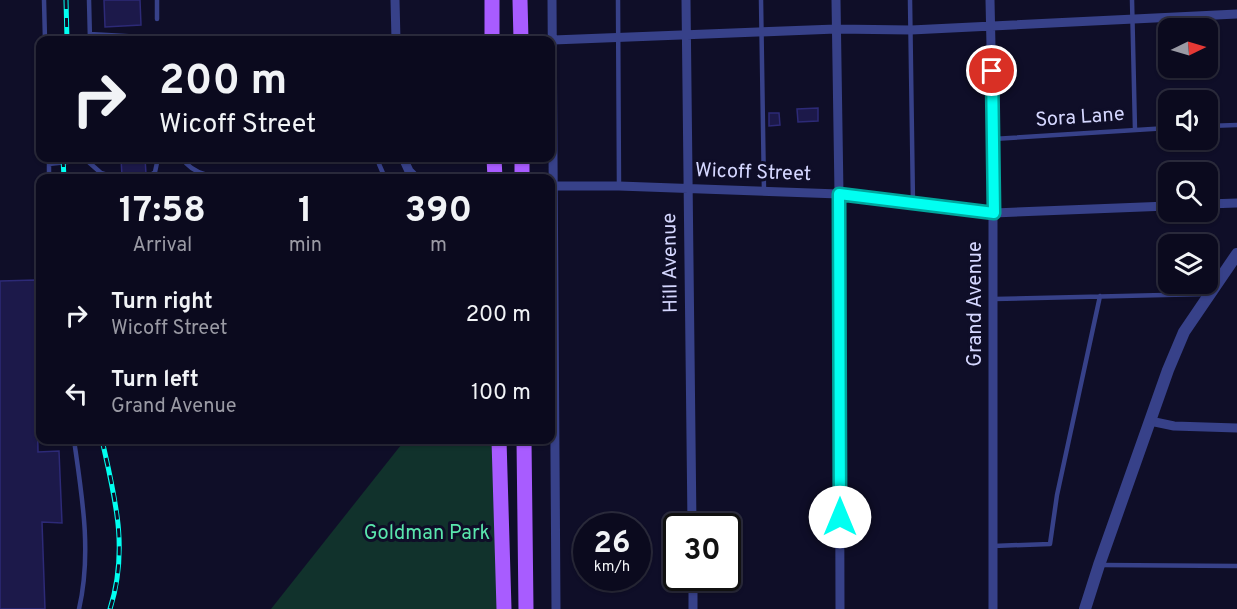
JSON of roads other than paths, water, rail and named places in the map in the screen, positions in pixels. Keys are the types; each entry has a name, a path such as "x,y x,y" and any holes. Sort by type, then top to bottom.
{"main road":[{"path":"492,0 492,36"},
{"path":"520,0 521,36"},
{"path":"499,444 504,609"},
{"path":"524,444 526,609"}],"street":[{"path":"395,0 396,36"},
{"path":"552,0 553,36"},
{"name":"Hill Avenue","path":"686,0 692,513"},
{"path":"836,0 840,609"},
{"name":"Grand Avenue","path":"990,0 994,213 993,609"},
{"path":"555,40 836,29 911,30 1237,14"},
{"name":"Wicoff Street","path":"555,186 619,186 839,194 994,213 1158,206"},
{"path":"1218,204 1237,203"},
{"path":"1218,280 1237,254"},
{"path":"1085,609 1150,421 1184,332 1208,294"},
{"path":"1150,421 1174,426 1237,428"},
{"path":"554,444 556,609"},
{"path":"693,591 693,609"}],"lane":[{"path":"44,0 45,36"},
{"path":"89,0 90,34 125,36"},
{"path":"156,0 157,19"},
{"path":"618,0 619,186"},
{"path":"761,0 764,191"},
{"path":"910,0 912,204"},
{"path":"1132,0 1135,130"},
{"path":"1218,126 1237,125"},
{"name":"Sora Lane","path":"993,139 1158,129"},
{"path":"49,174 49,164 67,162"},
{"path":"89,162 105,174"},
{"path":"186,162 202,174"},
{"path":"994,299 1158,294"},
{"path":"993,546 1050,544 1057,495 1100,296"},
{"path":"75,444 85,517 85,582 79,609"},
{"path":"1099,565 1237,566"}],"railway":[{"path":"66,0 67,36"},
{"path":"63,162 64,174"},
{"path":"103,444 115,503 119,544 116,587 110,609"}],"park label":[{"name":"Goldman Park","path":"427,534"}]}
